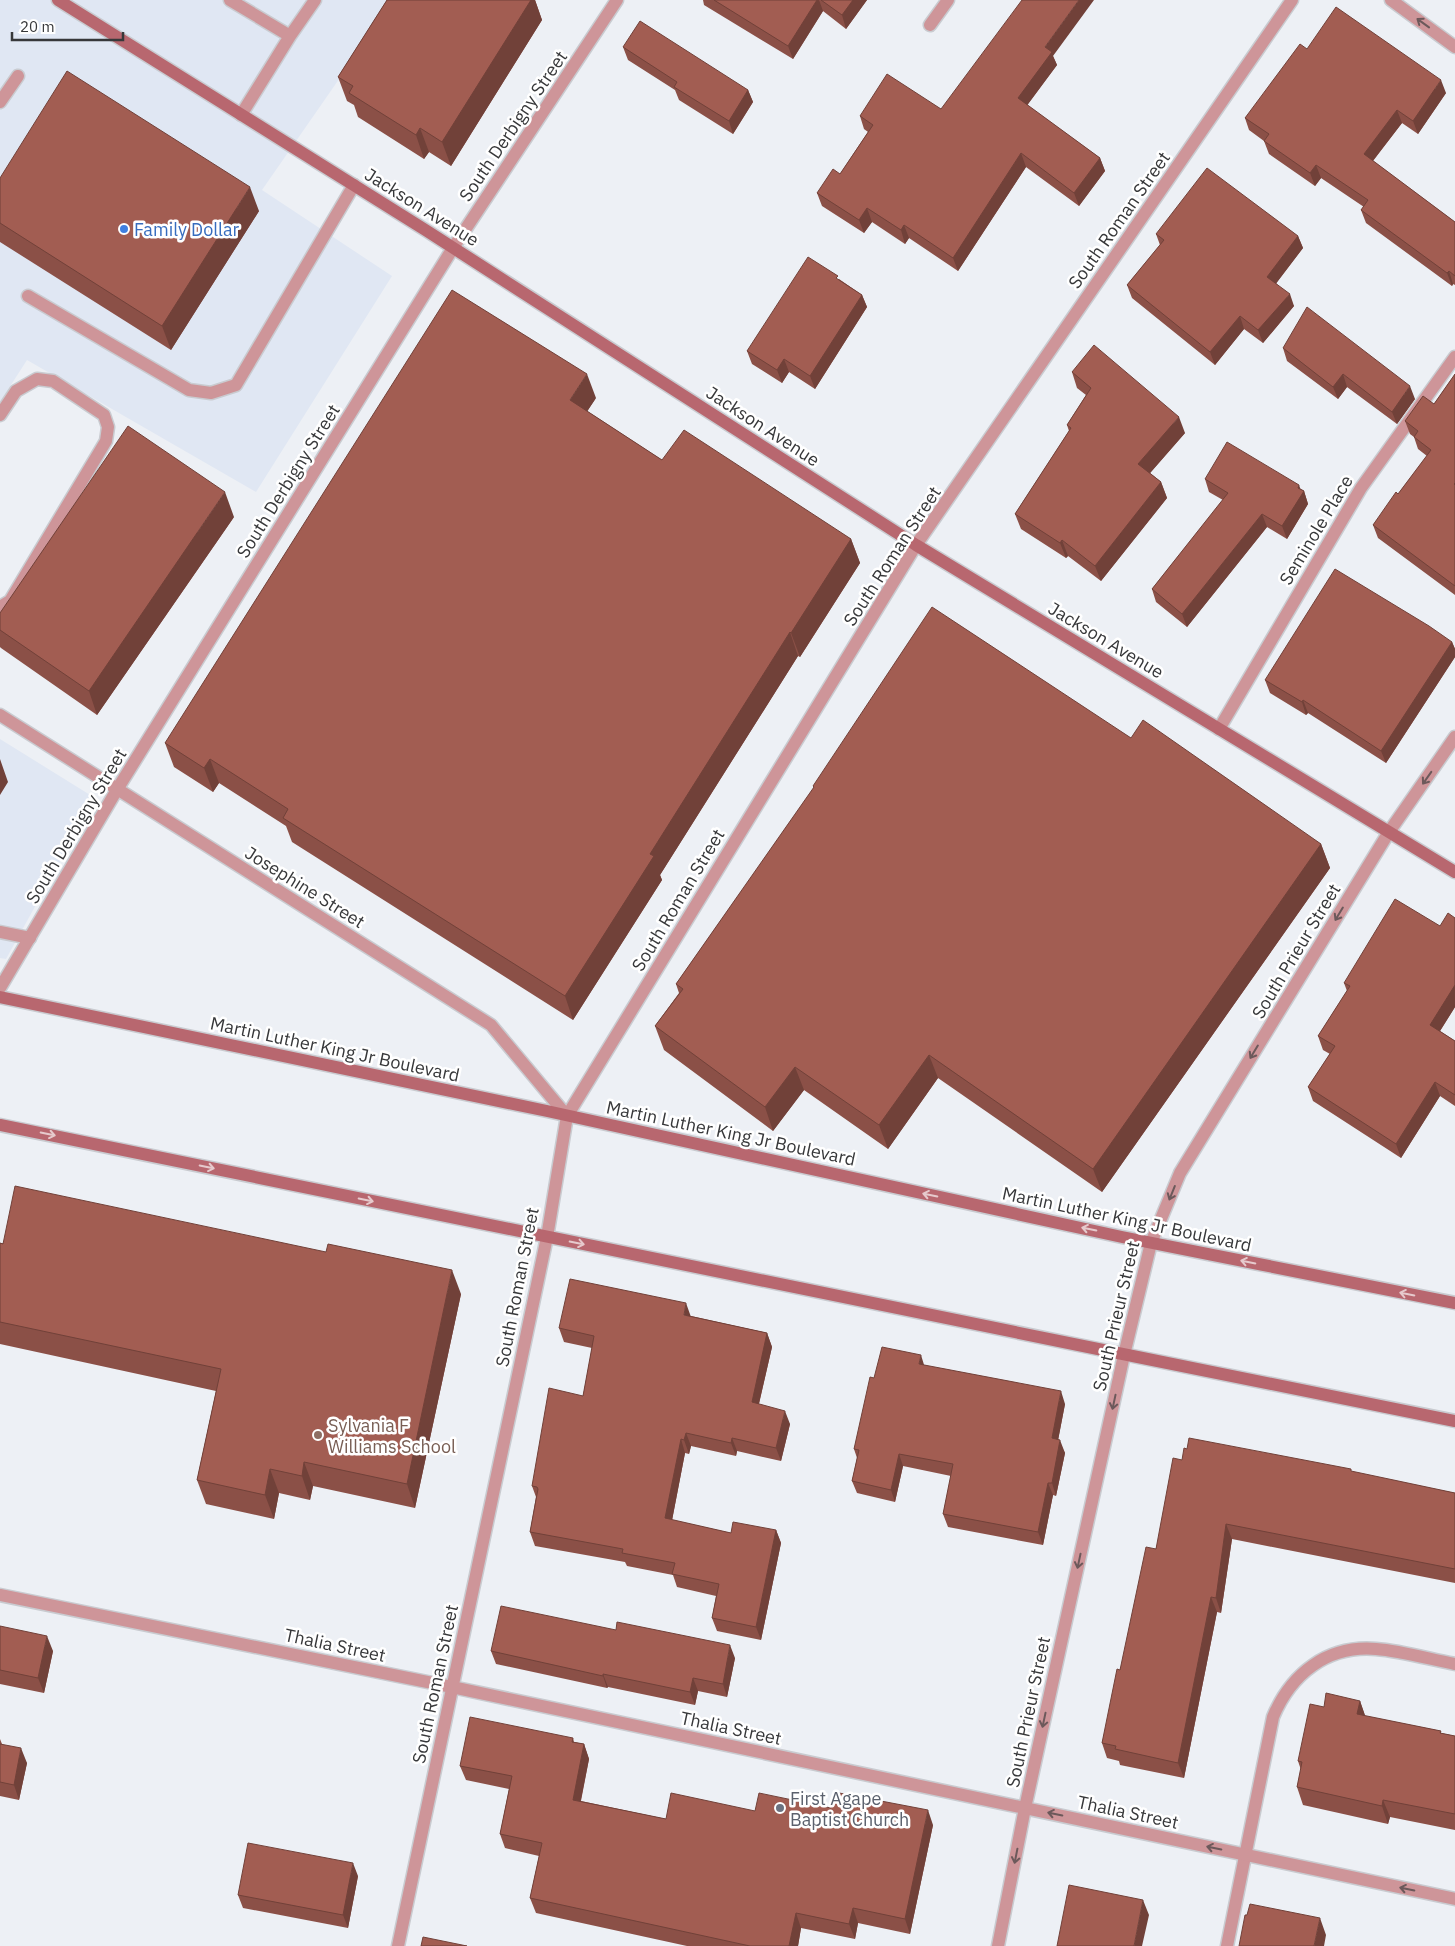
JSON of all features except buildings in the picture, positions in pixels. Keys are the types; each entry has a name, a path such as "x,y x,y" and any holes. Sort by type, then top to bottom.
{"street":[{"name":"Jackson Avenue","path":"58,0 354,185 916,545 1455,872"},
{"path":"230,0 290,36"},
{"path":"241,115 290,36 315,0"},
{"name":"South Derbigny Street","path":"0,988 118,788 453,248 618,0"},
{"path":"930,25 948,0"},
{"name":"South Roman Street","path":"398,1946 547,1237 567,1116 916,545 1292,0"},
{"path":"1391,0 1455,47"},
{"path":"0,102 18,76"},
{"path":"28,296 189,390 211,393 236,385 354,185"},
{"name":"Seminole Place","path":"1219,729 1361,488 1455,357"},
{"path":"0,415 16,391 38,379 53,382 104,415 108,427 106,442 10,601 0,607"},
{"name":"Josephine Street","path":"0,715 491,1025 567,1116"},
{"name":"South Prieur Street","path":"998,1946 1025,1808 1124,1354 1151,1243 1180,1173 1389,832 1455,738"},
{"path":"0,932 30,938"},
{"name":"Martin Luther King Jr Boulevard","path":"0,997 567,1116 1151,1243 1455,1303"},
{"path":"0,1124 547,1237 1455,1420"},
{"name":"Thalia Street","path":"0,1595 452,1687 1455,1899"},
{"path":"1227,1946 1273,1717 1284,1695 1300,1675 1328,1657 1360,1649 1386,1650 1455,1664"}],"shaded area":[{"path":"0,0 394,0 262,190 392,276 256,492 27,360 0,402"},
{"path":"0,739 95,798 6,959 0,958"}],"place":[{"name":"Family Dollar","path":"124,229"},
{"name":"Sylvania F Williams School","path":"318,1435"},
{"name":"First Agape Baptist Church","path":"780,1808"}]}
